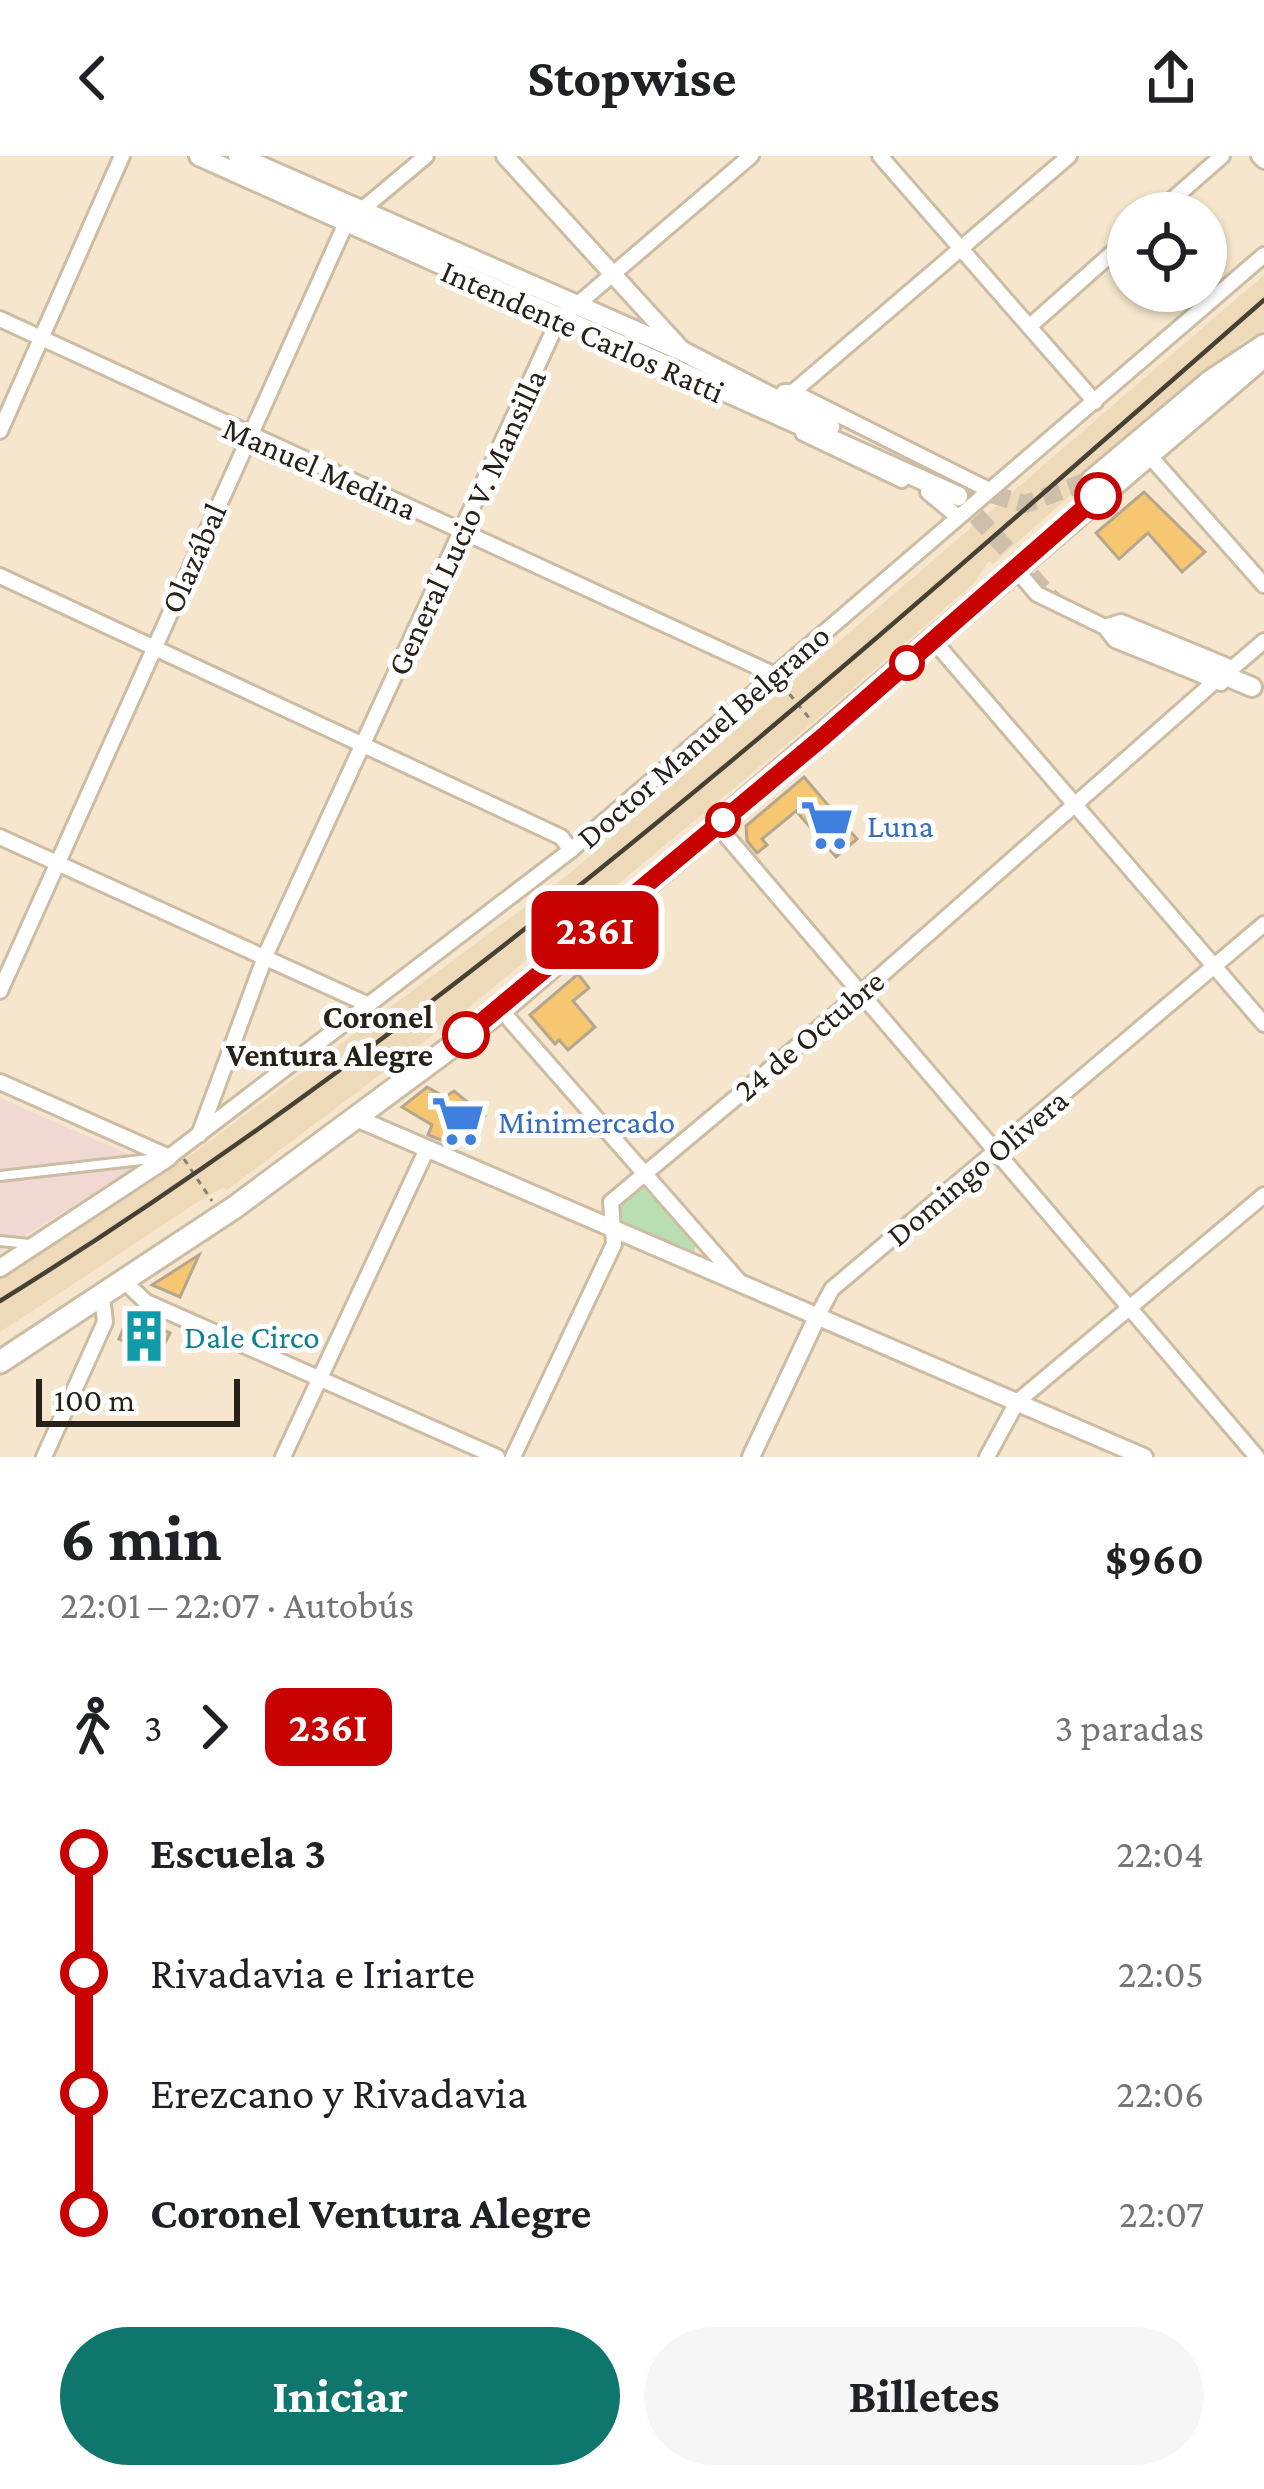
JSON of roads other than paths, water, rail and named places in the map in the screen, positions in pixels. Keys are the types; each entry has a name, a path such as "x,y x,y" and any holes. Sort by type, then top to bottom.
{"main road":[{"name":"Intendente Carlos Ratti","path":"199,156 789,423 962,492 828,427 783,393 238,156"},
{"path":"1091,481 1210,380 1264,344"},
{"path":"0,1362 125,1282 501,1010 1264,356"},
{"path":"1111,628 1258,690"}],"street":[{"path":"0,430 122,156"},
{"path":"346,223 426,156"},
{"path":"505,156 684,352"},
{"path":"558,321 751,156"},
{"path":"880,156 1094,402"},
{"path":"783,393 1069,156"},
{"path":"1181,192 1222,156"},
{"name":"Olazábal","path":"0,991 346,223"},
{"name":"Doctor Manuel Belgrano","path":"0,1268 177,1158 199,1135 571,850 1264,255"},
{"path":"1030,326 1107,258"},
{"name":"Manuel Medina","path":"0,320 773,674"},
{"name":"General Lucio V. Mansilla","path":"199,1135 266,954 558,321"},
{"name":"Intendente Carlos Ratti","path":"783,393 989,490"},
{"name":"Intendente Carlos Ratti","path":"789,423 817,443 938,496 958,517"},
{"path":"1148,453 1264,585"},
{"path":"1015,568 1037,594 1111,628 1121,622 1218,672"},
{"path":"0,575 561,837 571,850"},
{"path":"933,640 1264,1024"},
{"name":"24 de Octubre","path":"513,1457 614,1244 611,1202 861,993 1077,804 1218,672 1264,641"},
{"path":"717,825 1257,1457"},
{"path":"0,837 266,954 369,1005"},
{"name":"Domingo Olivera","path":"752,1457 832,1289 1264,924"},
{"path":"501,1010 741,1284"},
{"path":"0,1082 177,1158"},
{"path":"356,1118 1017,1402 1122,1453 1144,1457"},
{"path":"283,1457 427,1149"},
{"path":"987,1457 1017,1402 1264,1195"},
{"path":"125,1282 146,1302 497,1457"},
{"path":"44,1457 105,1322 102,1298"}],"lane":[{"path":"0,1175 177,1158"},
{"path":"0,1241 37,1244"}],"tunnel":[{"path":"966,487 1025,504 1091,480"},
{"path":"958,496 1056,603"}],"railway":[{"path":"0,1301 169,1191 334,1075 494,953 807,697 1264,300"}],"place":[{"name":"Luna","path":"827,825"},
{"name":"Coronel Ventura Alegre","path":"466,1035"},
{"name":"Minimercado","path":"458,1121"},
{"name":"Dale Circo","path":"144,1336"}]}
